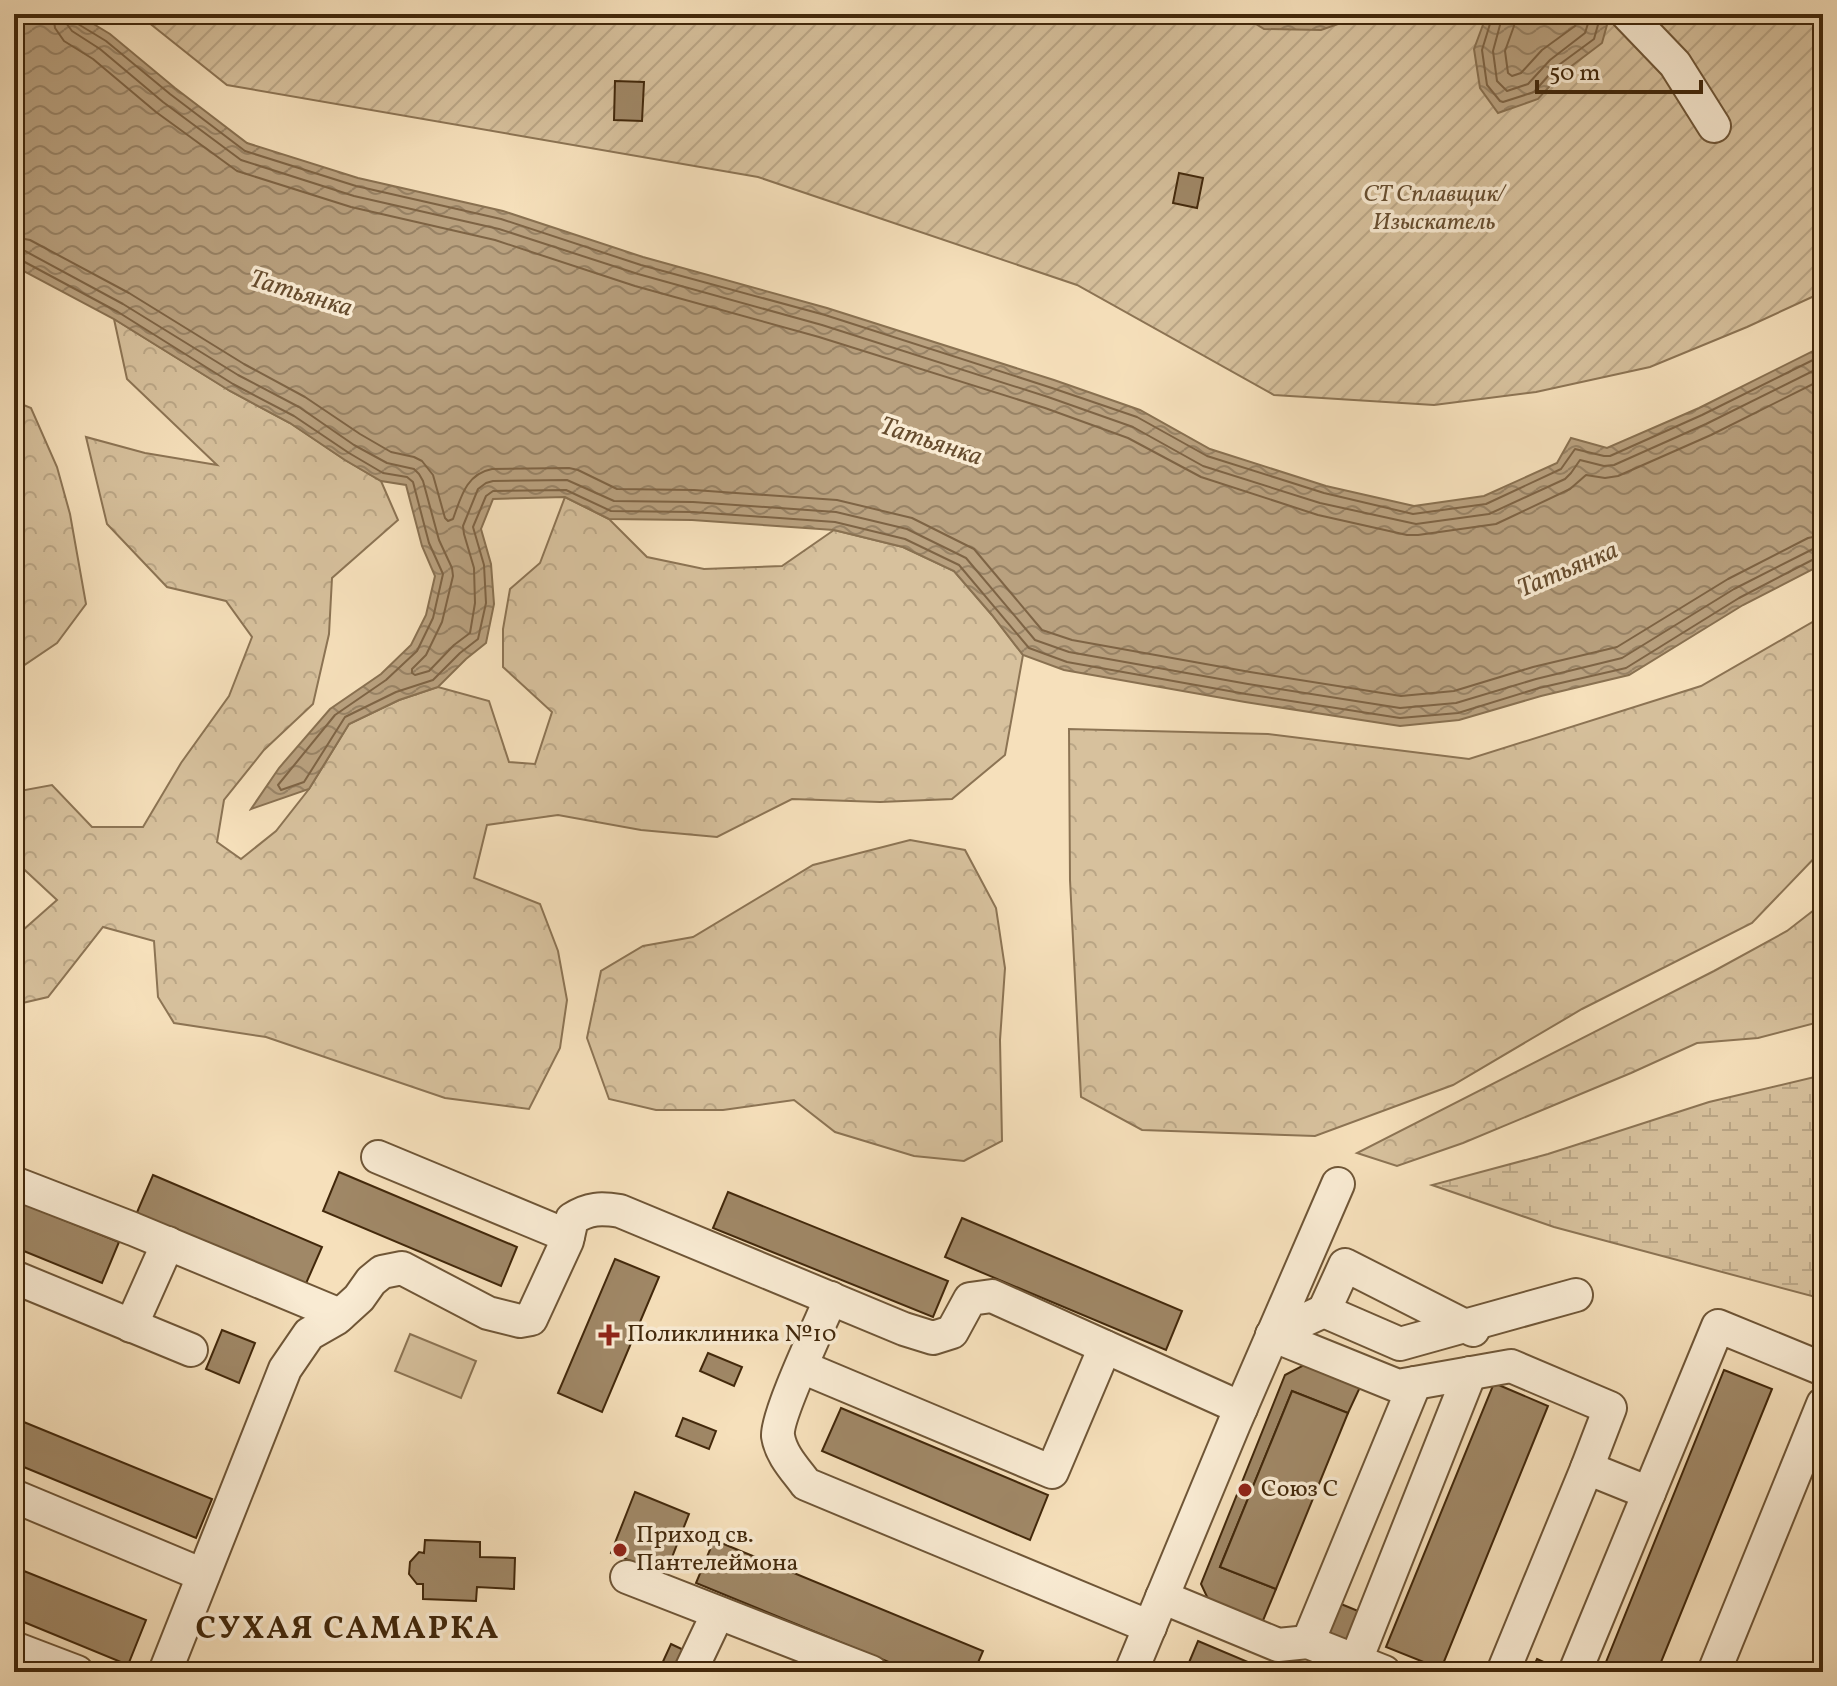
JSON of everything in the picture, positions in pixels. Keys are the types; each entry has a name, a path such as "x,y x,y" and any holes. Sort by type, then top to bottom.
{"street":[{"path":"1627,14 1675,64 1714,126"},
{"path":"378,1157 568,1236"},
{"path":"14,1183 340,1315"},
{"path":"1131,1672 1338,1184"},
{"path":"165,1672 285,1369 309,1334 340,1315 382,1272 402,1268 488,1313 520,1321 531,1319 568,1236 572,1219 585,1211 605,1208 620,1211 904,1329 933,1338 952,1332 970,1299 992,1296 1241,1408"},
{"path":"131,1326 168,1243"},
{"path":"1272,1335 1324,1311 1345,1265 1476,1332"},
{"path":"14,1277 191,1350"},
{"path":"1324,1311 1400,1344 1476,1332 1576,1295"},
{"path":"831,1298 785,1406 778,1434 785,1456 806,1484 1150,1627"},
{"path":"1575,1672 1718,1326 1823,1369"},
{"path":"1272,1335 1398,1386 1511,1366 1610,1408 1503,1672"},
{"path":"802,1367 1052,1472 1105,1347"},
{"path":"1162,1597 1278,1645 1370,1666 1470,1373"},
{"path":"1313,1654 1415,1383"},
{"path":"1714,1672 1823,1404"},
{"path":"1587,1468 1649,1493"},
{"path":"14,1496 203,1575"},
{"path":"627,1577 871,1672"},
{"path":"690,1672 718,1613"},
{"path":"14,1648 77,1672"}],"green space":[{"name":"СТ Сплавщик/ Изыскатель","path":"138,14 1823,14 1823,292 1650,367 1536,392 1434,405 1274,395 1077,285 758,177 227,85"},
{"path":"114,319 381,481 398,520 332,578 329,634 313,704 264,750 224,800 217,842 241,859 276,831 309,789 349,724 399,700 438,687 489,701 509,762 535,764 552,712 503,667 503,629 510,589 540,563 565,497 609,519 647,557 704,569 782,566 834,530 903,547 954,571 1023,655 1005,755 952,799 880,802 792,799 717,837 641,830 558,815 487,825 474,878 540,904 558,951 567,1000 560,1048 529,1109 445,1098 266,1037 174,1023 158,997 154,941 103,927 48,997 14,1005 14,938 57,900 14,860 14,792 52,785 92,827 143,827 181,763 229,696 252,637 226,601 167,587 107,524 86,437 145,453 217,465 127,379"},
{"path":"14,401 31,408 57,467 70,514 86,604 57,643 14,672"},
{"path":"1823,616 1823,849 1752,923 1582,1009 1453,1085 1315,1136 1142,1130 1081,1097 1070,880 1069,729 1268,734 1469,759 1701,686"},
{"path":"910,840 965,850 996,908 1005,968 1000,1040 1002,1141 964,1161 914,1156 835,1132 794,1100 723,1110 656,1110 609,1099 587,1038 601,971 643,946 693,937 813,865"},
{"path":"1823,903 1823,1021 1758,1038 1697,1043 1463,1143 1397,1166 1357,1153 1714,971 1787,931"},
{"path":"1823,1075 1823,1299 1554,1227 1432,1185 1548,1154 1709,1102"},
{"path":"410,1334 476,1361 461,1398 395,1371"}],"water":[{"name":"Татьянка","path":"14,14 77,14 110,34 247,143 358,178 503,211 643,257 827,308 1140,410 1210,449 1326,486 1414,506 1484,496 1557,463 1571,438 1607,448 1699,408 1823,346 1823,564 1743,605 1629,675 1459,720 1400,726 1064,670 1023,655 954,571 903,547 834,530 692,520 609,519 565,497 493,499 481,529 491,564 494,604 486,643 438,687 399,700 349,724 309,789 251,809 279,768 330,709 381,674 411,645 426,615 435,576 422,546 406,485 381,481 114,319 14,266"},
{"path":"1240,14 1362,14 1321,30 1264,29"},
{"path":"1487,14 1610,14 1602,43 1561,74 1538,99 1498,113 1480,88 1474,49"}],"building":[{"path":"615,81 644,82 642,121 614,120"},
{"path":"1179,173 1203,178 1197,208 1173,203"},
{"path":"339,1172 517,1247 501,1286 323,1211"},
{"path":"153,1175 322,1247 304,1288 135,1217"},
{"path":"728,1192 948,1281 933,1317 713,1228"},
{"path":"14,1200 119,1242 102,1283 14,1247"},
{"path":"962,1218 1182,1311 1166,1350 945,1257"},
{"name":"Поликлиника №10","path":"615,1259 659,1277 602,1412 558,1393"},
{"path":"222,1330 255,1343 239,1383 206,1369"},
{"path":"708,1353 742,1367 734,1386 700,1371"},
{"name":"Союз С","path":"1304,1365 1361,1385 1348,1413 1292,1391 1220,1567 1276,1589 1262,1623 1209,1601 1201,1584 1285,1375"},
{"path":"1724,1370 1772,1389 1657,1672 1602,1672"},
{"path":"1494,1383 1548,1406 1441,1669 1386,1647"},
{"path":"1292,1391 1348,1413 1276,1589 1220,1567"},
{"path":"841,1408 1048,1495 1030,1540 822,1451"},
{"path":"14,1418 212,1499 196,1538 14,1463"},
{"path":"683,1418 716,1431 709,1449 676,1436"},
{"path":"635,1492 689,1514 665,1575 611,1553"},
{"path":"425,1540 480,1542 480,1557 515,1558 514,1589 477,1587 476,1601 423,1599 423,1584 417,1584 409,1574 410,1562 419,1552 424,1553"},
{"path":"714,1540 983,1651 974,1672 913,1672 696,1583"},
{"path":"14,1567 146,1620 128,1665 14,1618"},
{"path":"1341,1604 1363,1613 1349,1647 1327,1638"},
{"path":"1198,1641 1248,1662 1244,1672 1185,1672"},
{"path":"671,1644 688,1652 680,1672 660,1668"},
{"path":"1537,1659 1559,1669 1557,1672 1531,1672"},
{"path":"1107,1663 1118,1668 1116,1672 1103,1672"}],"place":[{"name":"Поликлиника №10","path":"609,1335"},
{"name":"Союз С","path":"1245,1490"},
{"name":"Приход св. Пантелеймона","path":"620,1550"}],"district":[{"name":"СУХАЯ САМАРКА","path":"348,1630"}]}
